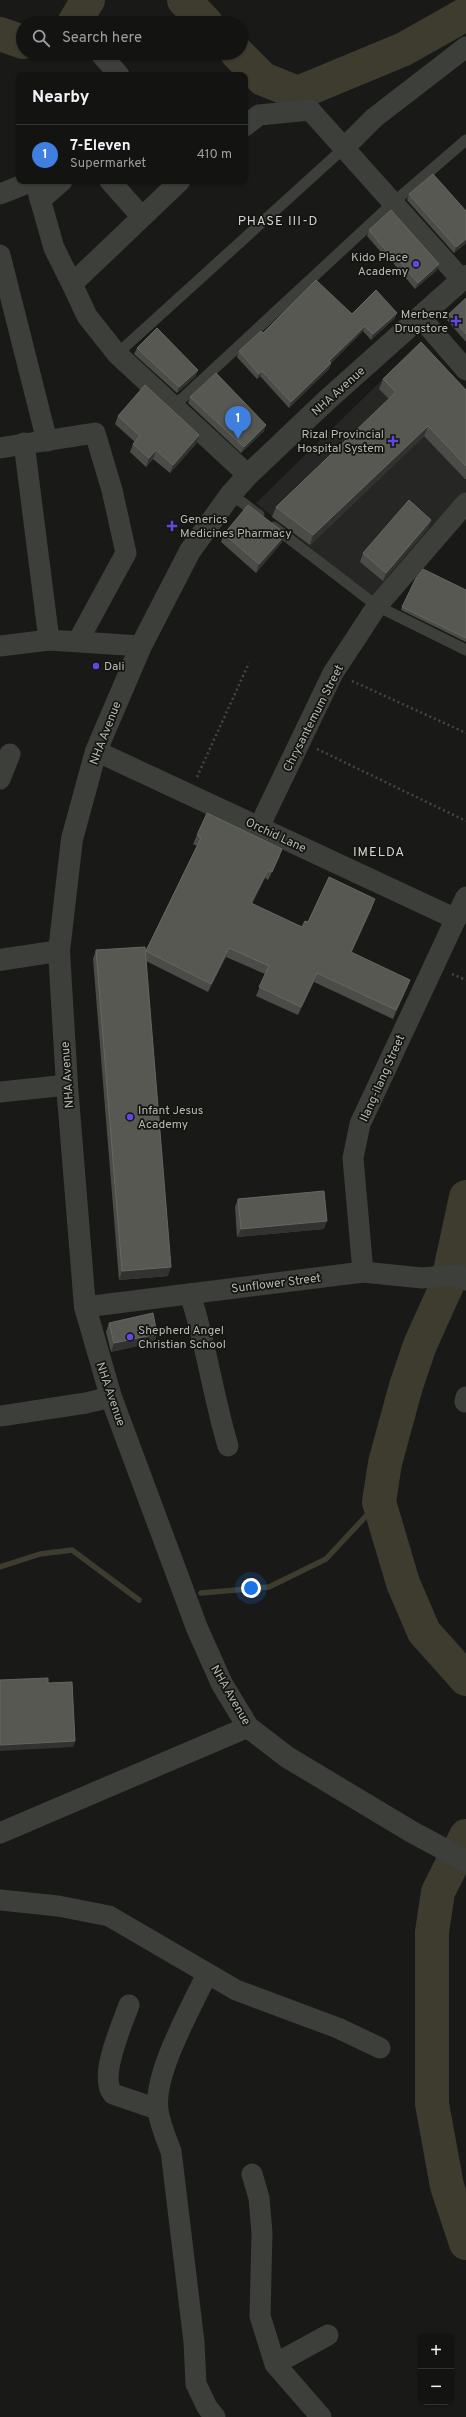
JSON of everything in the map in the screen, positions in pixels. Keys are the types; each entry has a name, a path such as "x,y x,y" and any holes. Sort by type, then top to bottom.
{"street":[{"path":"344,148 374,118 466,47"},
{"path":"106,60 116,72"},
{"path":"248,124 259,115 310,110 464,278"},
{"path":"0,194 49,184"},
{"path":"113,184 142,217"},
{"path":"72,284 177,184"},
{"path":"36,187 54,248 87,316 117,354 248,475"},
{"path":"0,255 47,441"},
{"name":"NHA Avenue","path":"462,1858 412,1832 287,1757 248,1727 222,1684 197,1628 111,1397 85,1307 67,1085 59,951 72,839 96,751 141,646 190,551 231,494 248,475 327,400 464,278"},
{"path":"420,318 466,370"},
{"path":"0,448 24,443 95,434 112,490 126,553 78,641"},
{"path":"24,443 49,640"},
{"name":"Chrysantemum Street","path":"259,827 333,673 377,606 466,503"},
{"path":"0,646 49,640 141,646"},
{"name":"Orchid Lane","path":"96,751 456,919"},
{"path":"0,779 10,754"},
{"name":"Ilang-ilang Street","path":"363,1272 353,1158 360,1124 466,897"},
{"path":"0,960 59,951"},
{"path":"0,1092 67,1085"},
{"name":"Sunflower Street","path":"85,1307 363,1272 422,1278 462,1277"},
{"path":"190,1294 198,1317 215,1402 228,1446"},
{"path":"0,1416 86,1403 111,1397"},
{"path":"0,1833 248,1727"},
{"path":"0,1900 58,1906 109,1916 236,1990 338,2028 380,2048"},
{"path":"207,1974 164,2070 158,2109 161,2127 171,2151 194,2342 196,2384 207,2407 216,2417"},
{"path":"129,2005 110,2062 107,2076 108,2089 113,2094 158,2109"},
{"path":"252,2174 259,2198 262,2233 260,2316 274,2364 321,2417"},
{"path":"274,2364 328,2334"}],"lane":[{"path":"174,406 394,202 466,140"},
{"path":"117,354 344,148"},
{"path":"231,494 377,606 466,650"}],"path":[{"path":"189,795 249,663"},
{"path":"333,673 466,733"},
{"path":"300,742 466,821"}],"shaded area":[{"name":"Rizal Provincial Hospital System","path":"420,343 466,391 466,492 372,598 256,503"}],"building":[{"path":"433,174 466,211 466,239 456,247 409,194"},
{"path":"391,210 439,264 418,283 391,252 389,254 369,230"},
{"path":"316,280 352,314 376,290 397,313 373,334 365,326 329,361 331,363 291,402 262,371 259,374 239,351 261,331 263,333"},
{"path":"466,298 466,334 449,314"},
{"path":"157,328 198,370 179,387 137,348"},
{"path":"421,342 466,390 466,466 428,426 313,535 276,507 396,392 383,379"},
{"path":"216,373 266,425 244,447 190,397"},
{"path":"145,385 199,435 173,465 156,450 149,458 133,444 140,436 118,416"},
{"path":"409,500 431,520 386,573 363,553"},
{"path":"248,505 286,534 259,564 224,534"},
{"path":"423,569 466,590 466,638 402,607 416,578"},
{"path":"207,813 282,849 272,872 268,870 251,903 302,927 305,921 308,922 329,877 375,899 351,952 410,980 396,1010 317,973 301,1007 259,987 269,966 229,948 211,984 146,951 201,838 197,835"},
{"name":"Infant Jesus Academy","path":"145,947 171,1267 122,1271 96,950"},
{"path":"324,1191 327,1221 241,1229 238,1199"},
{"path":"153,1313 157,1334 114,1343 109,1323"},
{"path":"48,1678 48,1683 72,1682 75,1741 0,1745 0,1680"}],"waterway":[{"path":"78,16 88,0"},
{"path":"184,0 199,16"},
{"path":"244,60 263,79 298,93 404,49 466,14"},
{"path":"0,34 16,40"},
{"path":"466,1197 447,1285 420,1345 406,1386 385,1463 379,1502 403,1583 424,1632 466,1679"},
{"path":"201,1593 269,1587 326,1559 379,1502"},
{"path":"0,1567 40,1554 72,1550 139,1600"},
{"path":"466,1836 438,1892 432,1932 432,2104 447,2186 466,2243"}],"place":[{"name":"Kido Place Academy","path":"416,264"},
{"name":"Merbenz Drugstore","path":"456,321"},
{"name":"7-Eleven","path":"238,439"},
{"name":"Rizal Provincial Hospital System","path":"393,441"},
{"name":"Generics Medicines Pharmacy","path":"172,526"},
{"name":"Dali","path":"96,666"},
{"name":"Infant Jesus Academy","path":"130,1117"},
{"name":"Shepherd Angel Christian School","path":"130,1337"}],"district":[{"name":"PHASE III-D","path":"278,220"},
{"name":"IMELDA","path":"379,851"}]}
